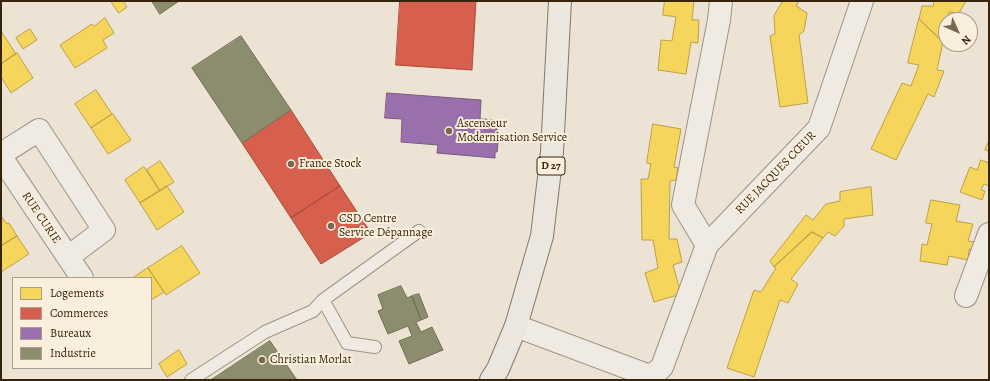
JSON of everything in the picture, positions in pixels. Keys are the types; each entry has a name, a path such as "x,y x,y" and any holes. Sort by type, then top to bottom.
{"main road":[{"name":"D 27","path":"491,380 498,369 516,326 542,236 552,152 560,1"}],"street":[{"path":"516,326 647,375 654,374 662,367 706,245 683,205 720,20 721,1"},
{"name":"RUE JACQUES CŒUR","path":"706,245 819,128 862,1"},
{"path":"1,154 39,130 100,223 104,230 68,257"},
{"name":"RUE CURIE","path":"1,157 81,277"},
{"path":"966,296 989,234"}],"lane":[{"path":"191,380 265,332 313,311 323,300 419,231"},
{"path":"323,300 348,343 375,347"}],"building: Logements":[{"path":"111,1 123,1 127,7 119,13"},
{"path":"665,1 694,1 692,20 699,20 698,43 691,42 686,74 658,70 661,40 672,41 676,17 663,15"},
{"path":"783,1 799,1 796,6 807,13 804,31 799,35 808,103 780,107 770,36 775,34 774,16"},
{"path":"934,1 966,1 960,12 938,12 938,37 919,19 922,6 933,6"},
{"path":"105,18 114,33 103,40 107,48 75,68 60,45 92,24 94,26"},
{"path":"919,19 938,37 938,52 941,52 937,70 944,71 934,97 928,94 896,160 871,149 902,83 911,86 919,65 908,63"},
{"path":"30,29 37,40 23,49 16,38"},
{"path":"1,31 16,54 1,64"},
{"path":"17,53 33,78 11,93 1,77 1,64"},
{"path":"96,90 112,114 91,128 75,104"},
{"path":"113,114 131,140 108,154 91,128"},
{"path":"653,124 681,129 674,167 678,168 676,180 670,181 669,239 677,239 682,262 673,265 681,294 654,302 645,273 658,268 653,240 642,240 641,179 648,179 651,164 647,163"},
{"path":"989,141 989,151 985,150"},
{"path":"981,160 989,163 989,186 984,184 981,190 985,191 982,200 960,192 970,167 977,170"},
{"path":"160,161 174,182 160,191 147,170"},
{"path":"144,167 160,191 140,203 125,180"},
{"path":"167,186 184,212 157,230 140,203"},
{"path":"871,187 873,215 844,219 844,226 835,236 828,232 823,238 812,232 774,267 770,261 806,215 813,220 826,204 840,201 840,192"},
{"path":"931,200 960,205 956,221 973,224 968,241 975,242 973,250 969,249 968,260 949,256 947,265 920,261 922,244 927,245 932,224 926,223"},
{"path":"1,216 7,224 9,223 17,236 1,246"},
{"path":"812,232 823,238 791,279 798,284 788,303 780,300 754,377 727,368 754,290 761,292 776,268 774,267"},
{"path":"17,236 29,254 1,272 1,246"},
{"path":"182,246 200,273 166,295 148,268"},
{"path":"148,268 164,292 152,299 152,277 134,277"},
{"path":"179,350 187,364 167,377 159,364"}],"building: Commerces":[{"path":"400,1 476,1 472,70 396,65"},
{"name":"France Stock","path":"291,110 340,186 291,218 242,143"},
{"name":"CSD Centre Service Dépannage","path":"340,186 371,233 321,264 291,218"}],"building: Bureaux":[{"name":"Ascenseur Modernisation Service","path":"387,93 481,100 480,119 498,120 496,143 498,143 495,158 437,153 438,145 401,142 402,119 385,118"}],"building: Industrie":[{"path":"152,1 179,1 160,14"},
{"path":"241,36 291,110 242,143 192,68"},
{"path":"401,286 407,298 412,296 421,320 416,322 421,332 432,327 443,350 409,364 399,341 412,336 408,326 388,334 378,311 383,309 378,295"},
{"path":"419,294 428,317 421,320 412,296"},
{"name":"Christian Morlat","path":"270,341 297,380 211,380"}],"place":[{"name":"Ascenseur Modernisation Service","path":"449,131"},
{"name":"France Stock","path":"291,164"},
{"name":"CSD Centre Service Dépannage","path":"331,226"},
{"name":"Christian Morlat","path":"262,360"}]}
